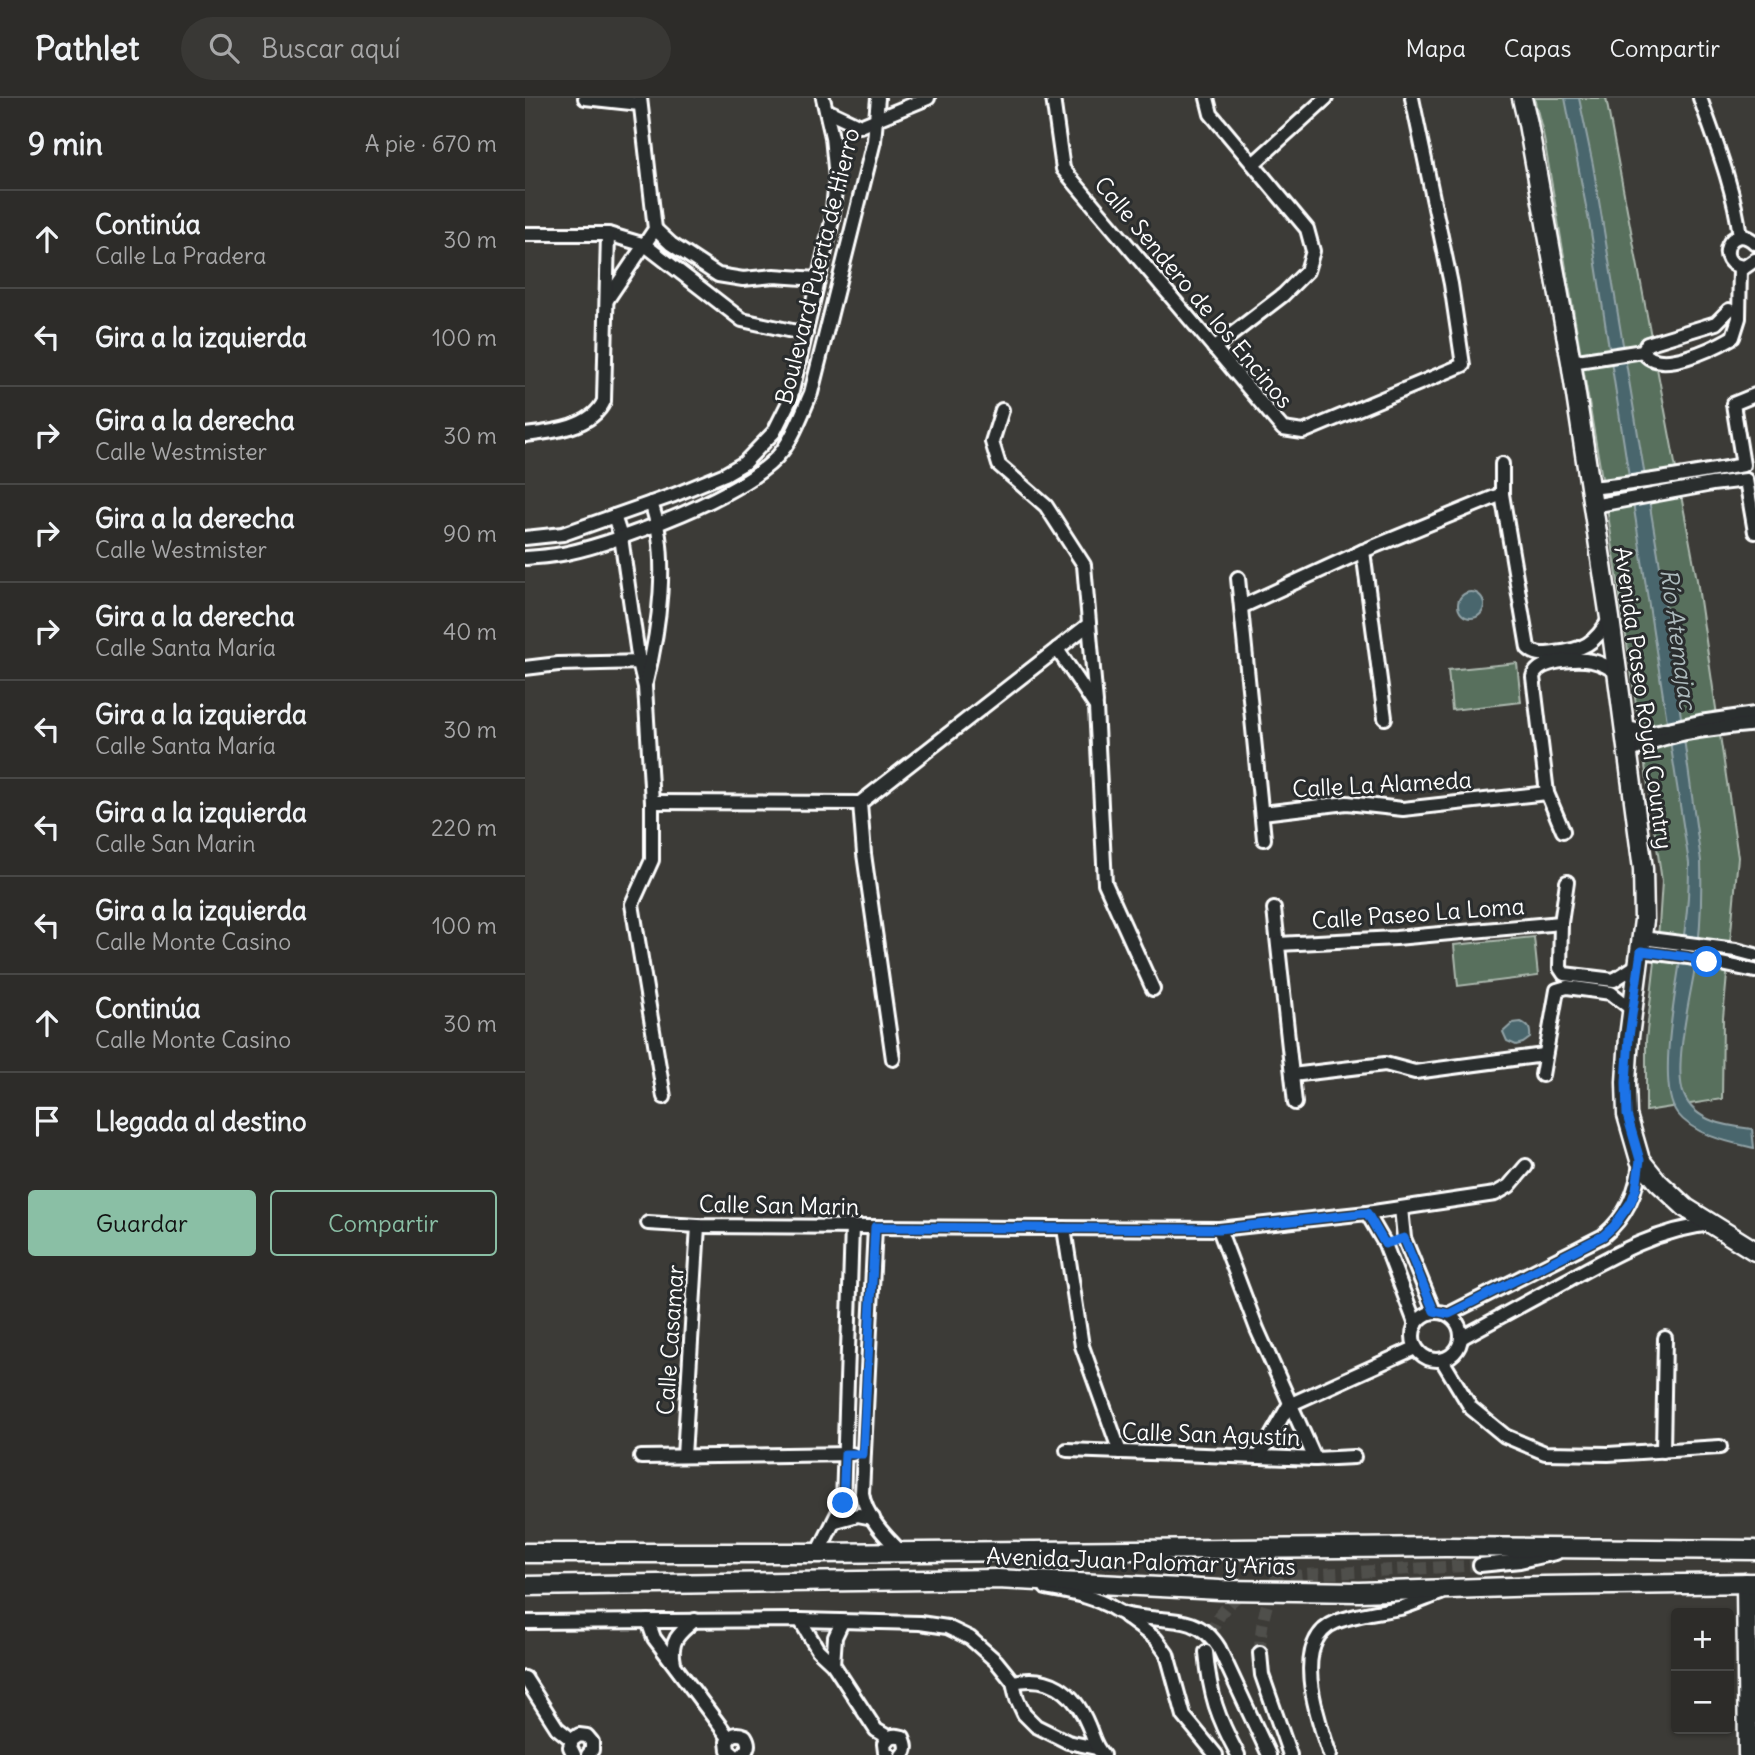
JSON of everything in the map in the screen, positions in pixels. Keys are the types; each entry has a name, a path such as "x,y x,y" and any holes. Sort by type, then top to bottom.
{"main road":[{"name":"Avenida Paseo Royal Country","path":"1522,98 1579,361 1643,869 1648,950 1633,1011 1626,1082 1627,1115 1640,1160 1669,1194 1755,1251"},
{"name":"Avenida Juan Palomar y Arias","path":"525,1553 1753,1545"},
{"name":"Avenida Juan Palomar y Arias","path":"525,1586 997,1579 1220,1590 1359,1592 1750,1583"},
{"path":"1748,1755 1750,1583"}],"street":[{"path":"585,98 640,101 655,229 607,300"},
{"name":"Boulevard Puerta de Hierro","path":"525,558 567,553 658,524 744,483 782,452 811,393 874,141 878,98"},
{"path":"825,104 860,126 928,98"},
{"name":"Calle Sendero de los Encinos","path":"1053,98 1063,169 1283,429 1303,432 1463,365 1451,284 1412,98"},
{"path":"1207,98 1211,114 1307,229 1313,251 1307,271 1283,295 1214,348"},
{"path":"1253,164 1327,98"},
{"path":"1700,98 1726,172 1740,236"},
{"name":"Boulevard Puerta de Hierro","path":"525,538 563,534 725,474 744,463 774,432 790,400 832,221 836,178 825,104"},
{"path":"655,229 671,244 718,275 743,279 774,276 818,279"},
{"path":"525,234 608,234 645,245 742,320 806,334"},
{"path":"525,435 558,431 590,418 599,411 604,401 608,234"},
{"path":"1755,243 1750,238 1740,236 1731,241 1727,250 1732,263 1740,267 1750,265 1755,260"},
{"path":"1644,351 1658,362 1688,357 1733,337 1734,314 1741,292 1740,267"},
{"path":"706,293 718,275"},
{"path":"1579,361 1644,351 1655,335 1734,314"},
{"path":"1597,494 1611,503 1665,486 1676,475 1743,465 1733,404 1755,395"},
{"path":"1002,410 992,442 999,465 1046,506 1084,565 1096,707 1105,883 1153,989"},
{"path":"1502,464 1502,494 1528,648 1532,652 1543,654 1577,650 1595,639 1610,618"},
{"path":"1597,494 1745,480 1755,532"},
{"path":"1241,607 1363,551 1502,494"},
{"path":"645,661 661,589 658,524 651,503"},
{"path":"614,516 621,537 645,661 652,860 632,904 664,1097"},
{"path":"1363,551 1385,718"},
{"name":"Calle La Alameda","path":"1238,578 1264,839"},
{"path":"652,802 860,803 1088,625"},
{"path":"1057,649 1096,707"},
{"path":"1563,831 1547,793 1532,677 1534,671 1546,664 1585,660 1602,664 1617,673"},
{"path":"525,668 645,661"},
{"path":"1627,754 1650,738 1755,714"},
{"path":"1701,726 1755,724"},
{"path":"1624,727 1650,738"},
{"name":"Calle La Alameda","path":"1262,813 1347,803 1403,809 1547,793"},
{"path":"860,803 864,855 893,1059"},
{"path":"1567,882 1561,923 1560,968 1569,976 1614,980 1648,950 1709,948 1736,950 1755,956"},
{"path":"1274,909 1295,1103"},
{"name":"Calle Paseo La Loma","path":"1278,944 1396,938 1561,923"},
{"path":"1648,950 1755,971"},
{"path":"1542,1075 1557,990 1561,988 1611,993 1633,1011"},
{"path":"1292,1075 1385,1064 1415,1072 1544,1055"},
{"path":"1449,1314 1603,1236 1623,1215 1636,1189 1640,1160"},
{"name":"Calle San Marin","path":"649,1223 698,1226 1219,1229 1367,1213 1495,1194 1509,1186 1526,1166"},
{"path":"1401,1208 1404,1238 1434,1311"},
{"path":"1367,1213 1385,1244 1416,1325"},
{"path":"1461,1338 1628,1248 1669,1232 1712,1224"},
{"name":"Calle Casamar","path":"684,1456 698,1226"},
{"path":"1614,1226 1628,1248"},
{"path":"818,1553 843,1503 852,1227"},
{"path":"875,1227 863,1501 873,1518 901,1552"},
{"path":"1064,1228 1082,1346 1119,1452"},
{"path":"1219,1229 1257,1329 1315,1459"},
{"path":"1385,1244 1404,1238"},
{"path":"1434,1311 1449,1314 1458,1324 1461,1338 1455,1352 1442,1360 1427,1358 1415,1348 1413,1332 1416,1325 1420,1318 1434,1311"},
{"path":"1663,1451 1665,1338"},
{"path":"1259,1457 1289,1405 1415,1348"},
{"path":"1442,1360 1471,1408 1505,1436 1545,1453 1608,1454 1720,1447"},
{"name":"Calle San Agustín","path":"1067,1450 1315,1459 1354,1457"},
{"path":"641,1457 863,1454"},
{"path":"836,1521 858,1515 873,1518"},
{"path":"1480,1565 1520,1561 1583,1547"},
{"path":"997,1579 1073,1593 1105,1604 1156,1639 1167,1654 1184,1716 1216,1755"},
{"path":"1330,1755 1312,1693 1311,1663 1314,1643 1324,1630 1335,1622 1403,1607 1451,1589"},
{"path":"1122,1614 1177,1620 1200,1627 1211,1635 1269,1755"},
{"path":"648,1620 654,1638 729,1738"},
{"path":"527,1625 648,1620 800,1620 921,1623 947,1627 970,1638 996,1661 1013,1682 1024,1714 1036,1726 1067,1742 1100,1752"},
{"path":"675,1666 672,1652 676,1636 695,1620"},
{"path":"800,1620 818,1650 833,1664 876,1730 888,1737"},
{"path":"833,1664 835,1637 842,1622"},
{"path":"1206,1651 1210,1690 1222,1725 1238,1755"},
{"path":"1260,1653 1262,1675 1290,1755"},
{"path":"525,1678 557,1728 572,1740"},
{"path":"1013,1682 1030,1678 1048,1681 1063,1690 1087,1722 1100,1752"},
{"path":"734,1755 728,1750 727,1742 738,1733 745,1736 749,1743 748,1750 742,1755"},
{"path":"574,1755 570,1747 572,1740 579,1735 587,1736 592,1742 589,1755"},
{"path":"889,1755 885,1752 884,1744 888,1737 895,1735 903,1737 907,1745 901,1755"}],"green space":[{"path":"1534,98 1606,98 1697,580 1738,857 1723,1018 1722,1099 1646,1111 1646,1040 1662,881 1607,508 1543,133"},
{"path":"1517,663 1521,702 1452,710 1448,670"},
{"path":"1534,937 1538,976 1458,986 1454,945"}],"water":[{"path":"1565,98 1579,98 1593,165 1660,566 1701,861 1699,942 1683,1033 1681,1083 1689,1104 1704,1117 1722,1124 1752,1129 1754,1148 1712,1136 1693,1127 1677,1113 1671,1098 1668,1052 1686,919 1689,863 1591,232"},
{"path":"1471,592 1481,595 1484,605 1481,615 1471,618 1461,615 1458,605 1461,595"},
{"path":"1521,1022 1529,1028 1530,1038 1516,1045 1507,1041 1503,1032 1513,1023"}],"tunnel":[{"path":"1260,1653 1264,1615 1277,1578 1480,1565"},
{"path":"1206,1652 1219,1616 1231,1601 1248,1590"}],"route":[{"path":"843,1503 845,1454 863,1454 875,1227 1219,1229 1367,1213 1385,1244 1404,1238 1434,1311 1449,1314 1603,1236 1623,1215 1636,1189 1640,1160 1627,1115 1626,1082 1629,1037 1641,951 1707,962"}],"water label":[{"name":"Río Atemajac","path":"1679,639"}]}
